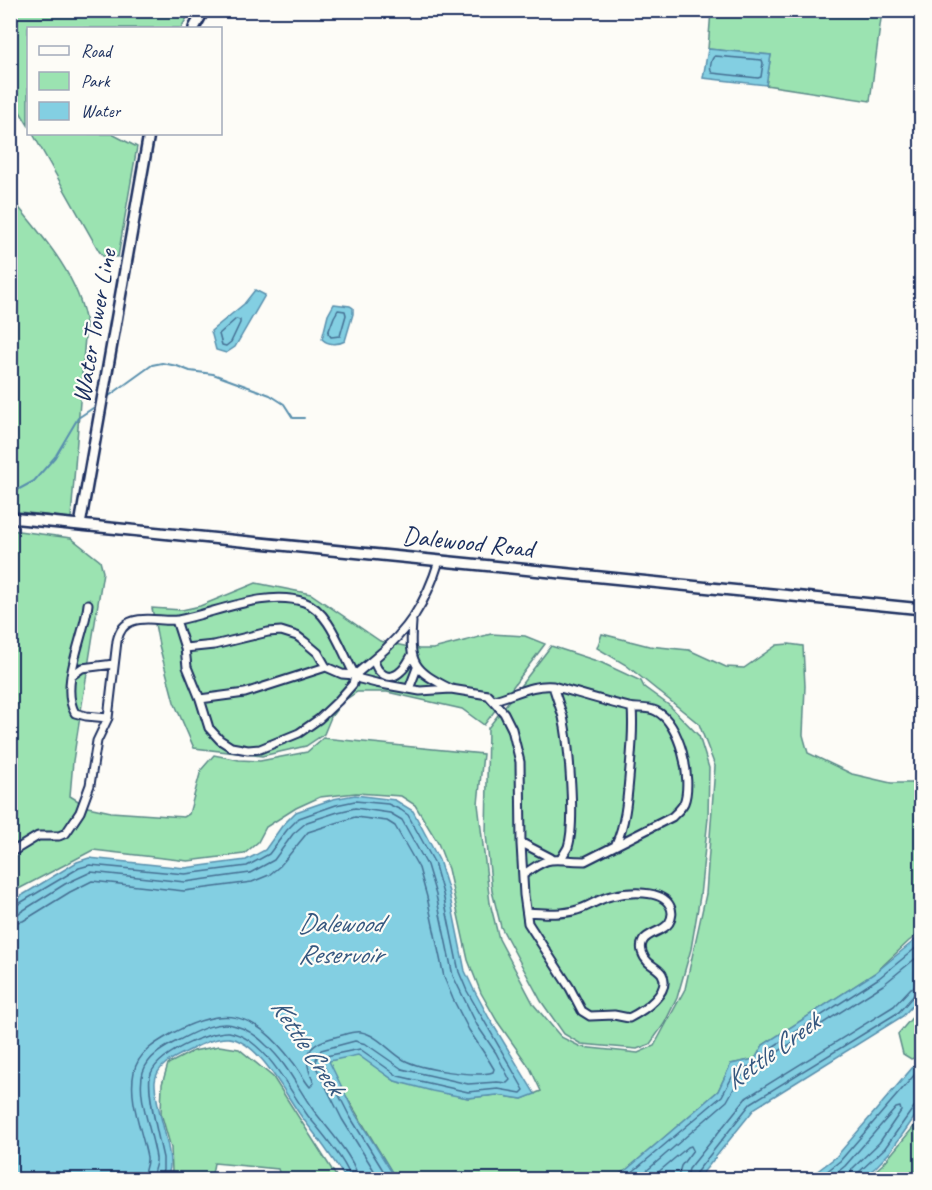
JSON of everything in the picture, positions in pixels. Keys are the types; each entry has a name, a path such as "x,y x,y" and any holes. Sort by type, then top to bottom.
{"main road":[{"path":"195,27 204,10"},
{"name":"Water Tower Line","path":"80,525 149,135"},
{"name":"Dalewood Road","path":"10,518 921,609"}],"street":[{"path":"176,620 185,648 187,667 210,728 220,740 231,747 248,750 260,749 299,733 319,719 353,684 355,675 392,644 412,621 431,586 439,561"},
{"path":"10,853 38,836 59,836 66,833 76,820 90,785 97,741 108,718 119,633 126,624 142,620 176,620 256,601 287,599 304,602 314,607 333,630 344,656 355,675 360,679 409,689 435,691 451,689"},
{"path":"88,604 84,630 79,639 71,676 69,703 75,713 108,718"},
{"path":"412,621 412,655 417,668 424,675 451,689 488,696 504,713 512,729 520,762 523,875 528,923 570,988 582,1011 590,1016 614,1015 629,1018 662,992 661,972 646,961 641,945 644,939 668,925 672,910 667,900 660,895 652,893 609,896 577,910 556,914 527,912"},
{"path":"185,648 214,645 281,631 297,636 305,642 318,653 326,666 342,674 355,675"},
{"path":"374,659 379,672 387,677 394,676 401,671 412,655"},
{"path":"71,676 82,668 114,664"},
{"path":"200,699 245,693 326,666"},
{"path":"409,689 417,668"},
{"path":"494,700 542,685 632,708 656,711 674,729 687,767 688,779 684,802 680,810 672,817 585,861 551,858 522,843"},
{"path":"553,686 563,718 568,747 571,801 568,848 561,859"},
{"path":"616,845 622,832 626,810 633,745 632,708"},
{"path":"523,875 551,858"}],"green space":[{"path":"11,10 191,11 182,27 27,27 27,123 11,97"},
{"path":"711,11 882,11 870,101 766,85 771,55 708,49"},
{"path":"34,135 114,135 137,147 118,257 103,256"},
{"path":"10,197 46,241 67,272 76,289 86,324 71,518 11,511"},
{"path":"11,530 71,538 100,561 103,572 73,761 70,796 88,807 111,812 184,817 189,814 201,770 214,755 260,761 307,752 323,738 483,754 478,804 490,903 499,939 534,1005 561,1037 581,1047 638,1053 654,1046 685,989 706,894 715,766 699,724 626,665 597,648 602,634 649,646 689,650 726,667 744,668 777,645 803,646 805,686 803,735 808,753 852,774 891,783 921,783 921,932 875,973 763,1045 755,1059 731,1064 718,1091 625,1171 611,1179 396,1179 346,1096 328,1061 358,1054 395,1081 468,1098 497,1095 522,1099 541,1091 530,1068 497,1021 481,993 468,960 448,869 438,843 415,805 401,796 356,793 320,797 296,808 266,827 258,842 244,854 188,861 93,850 11,893"},
{"path":"256,583 311,594 380,641 419,649 433,649 491,634 525,636 545,644 484,725 462,709 387,692 357,692 342,702 331,717 324,734 306,746 262,756 194,748 174,702 152,608 182,610 200,606"},
{"path":"551,646 600,662 641,681 644,687 670,706 699,736 709,768 708,818 700,896 691,949 677,998 664,1024 650,1044 637,1049 581,1044 564,1034 541,1001 501,927 492,891 486,834 488,728"},
{"path":"921,1007 921,1056 911,1059 903,1054 898,1034"},
{"path":"219,1046 239,1049 273,1077 338,1179 281,1179 278,1169 214,1163 211,1179 166,1179 172,1171 171,1148 161,1113 162,1084 168,1064 193,1051"},
{"path":"921,1118 921,1179 866,1179 884,1163"}],"water":[{"path":"708,49 771,55 766,85 703,78"},
{"path":"255,290 265,295 235,347 226,353 216,350 211,331 244,304"},
{"path":"334,304 353,308 345,341 336,344 322,339 328,315"},
{"name":"Dalewood Reservoir","path":"355,795 395,800 413,811 439,860 449,892 465,971 489,1018 535,1094 522,1099 497,1095 468,1098 395,1081 358,1055 329,1061 354,1112 396,1179 346,1179 272,1072 252,1049 229,1038 218,1039 171,1060 158,1071 156,1076 156,1092 170,1164 169,1173 164,1179 11,1179 11,902 77,862 89,858 185,868 246,860 265,850 282,826 296,812 333,799"},
{"name":"Kettle Creek","path":"921,935 921,996 903,1016 755,1108 698,1179 611,1179 625,1171 718,1091 731,1064 755,1059 763,1045 875,973"},
{"path":"921,1065 921,1108 890,1152 875,1168 860,1179 807,1179 836,1157 913,1067"}],"waterway":[{"path":"109,396 152,365 162,363 190,371 213,374 270,395 284,404 293,418 304,418"},
{"path":"10,494 34,481 55,457 78,418 96,406"}]}
